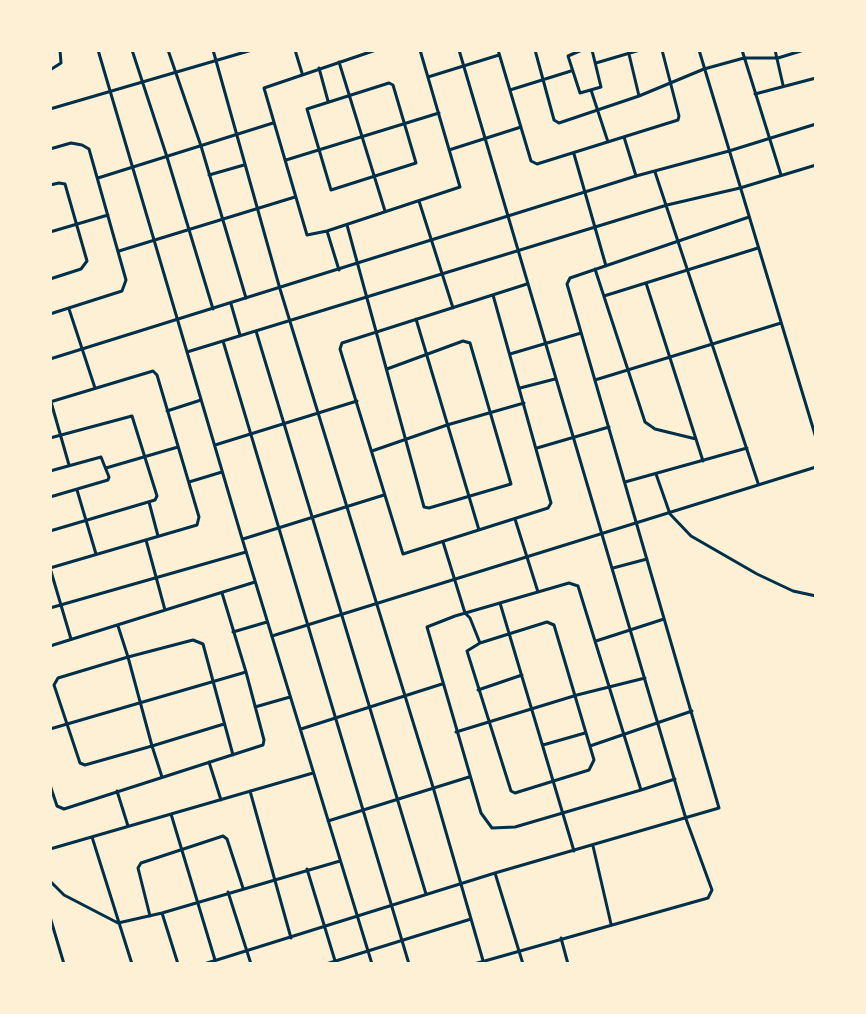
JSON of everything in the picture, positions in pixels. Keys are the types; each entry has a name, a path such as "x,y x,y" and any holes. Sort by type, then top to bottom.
{"street":[{"path":"50,70 61,63 60,50"},
{"path":"98,50 242,539 372,964"},
{"path":"132,50 213,309"},
{"path":"168,50 201,146 246,299"},
{"path":"213,50 280,289 433,787 483,963"},
{"path":"50,109 252,50"},
{"path":"295,50 302,73"},
{"path":"375,50 264,88 307,235 347,225 460,187 420,50"},
{"path":"459,50 686,819 712,890 708,898 474,964"},
{"path":"535,50 556,122 639,96 704,69 744,58 778,58 804,50"},
{"path":"580,50 568,54 578,92 602,85 592,50"},
{"path":"596,63 640,50"},
{"path":"428,77 499,52 534,164 678,120 662,50"},
{"path":"699,50 816,438"},
{"path":"742,50 781,175"},
{"path":"775,50 783,86"},
{"path":"628,52 639,96"},
{"path":"339,62 385,213"},
{"path":"319,68 328,101"},
{"path":"510,90 572,71"},
{"path":"755,94 816,78"},
{"path":"391,84 416,163 331,190 307,111 328,101 391,84"},
{"path":"591,90 608,142"},
{"path":"284,160 439,113"},
{"path":"98,178 273,123"},
{"path":"50,359 636,176 816,124"},
{"path":"449,150 521,127"},
{"path":"624,137 636,176"},
{"path":"50,149 71,143 89,149 126,280 122,291 50,314"},
{"path":"574,153 606,266"},
{"path":"209,175 245,165"},
{"path":"187,352 667,205 740,188 816,165"},
{"path":"654,171 758,483"},
{"path":"50,185 65,184 87,261 85,266 50,279"},
{"path":"119,251 295,197"},
{"path":"419,201 453,308"},
{"path":"50,232 108,215"},
{"path":"204,964 495,873 719,808 568,281 749,217"},
{"path":"347,225 424,507 511,484 470,343 463,341 387,369"},
{"path":"327,231 339,270"},
{"path":"604,296 758,248"},
{"path":"595,269 645,422 655,429 696,439"},
{"path":"646,283 703,461"},
{"path":"493,295 551,503 548,508 515,519 401,553 340,349 345,341 527,284"},
{"path":"231,304 240,335"},
{"path":"69,309 95,388"},
{"path":"416,319 479,530"},
{"path":"595,380 781,323"},
{"path":"256,331 426,895"},
{"path":"510,354 581,333"},
{"path":"223,341 409,964"},
{"path":"69,465 50,402 153,371 199,522 50,568 71,639"},
{"path":"520,388 555,379"},
{"path":"167,411 201,400"},
{"path":"214,445 357,401"},
{"path":"372,451 405,438 524,403"},
{"path":"50,438 132,416 157,496 149,502 50,531"},
{"path":"537,448 609,427"},
{"path":"106,468 178,447"},
{"path":"625,482 747,448"},
{"path":"50,471 100,457 108,480 50,497"},
{"path":"272,636 816,467"},
{"path":"189,482 222,472"},
{"path":"656,474 670,514 691,536 757,574 793,591 816,596"},
{"path":"77,490 96,554"},
{"path":"242,539 384,495"},
{"path":"149,502 158,536"},
{"path":"515,519 538,592"},
{"path":"146,540 165,611"},
{"path":"443,542 465,613 480,643"},
{"path":"50,608 246,551"},
{"path":"613,568 647,559"},
{"path":"50,646 255,582"},
{"path":"641,790 578,586 569,583 427,627 482,818 492,828 515,827 641,790 675,779"},
{"path":"50,785 57,806 64,809 263,745 246,672 222,593"},
{"path":"500,603 574,851"},
{"path":"596,641 665,619"},
{"path":"233,632 267,622"},
{"path":"547,622 554,625 594,760 589,770 521,793 511,791 467,651 480,643 510,634 547,622"},
{"path":"118,626 162,777"},
{"path":"224,724 82,765 55,681 128,657 198,641 203,644 233,755"},
{"path":"50,729 246,672"},
{"path":"478,690 522,675"},
{"path":"456,732 645,678"},
{"path":"300,729 442,684"},
{"path":"255,707 290,697"},
{"path":"590,746 692,711"},
{"path":"543,745 587,733"},
{"path":"209,762 221,800"},
{"path":"50,849 313,773"},
{"path":"328,821 469,777"},
{"path":"117,791 128,827"},
{"path":"250,791 291,938"},
{"path":"171,814 215,961"},
{"path":"92,837 132,964"},
{"path":"150,916 139,865 181,850 225,837 243,888"},
{"path":"593,846 611,924"},
{"path":"50,881 64,895 118,923 340,861"},
{"path":"307,869 335,962"},
{"path":"495,873 523,964"},
{"path":"228,892 251,964"},
{"path":"162,913 178,964"},
{"path":"50,917 64,964"},
{"path":"326,964 471,919"},
{"path":"561,938 568,964"}]}
